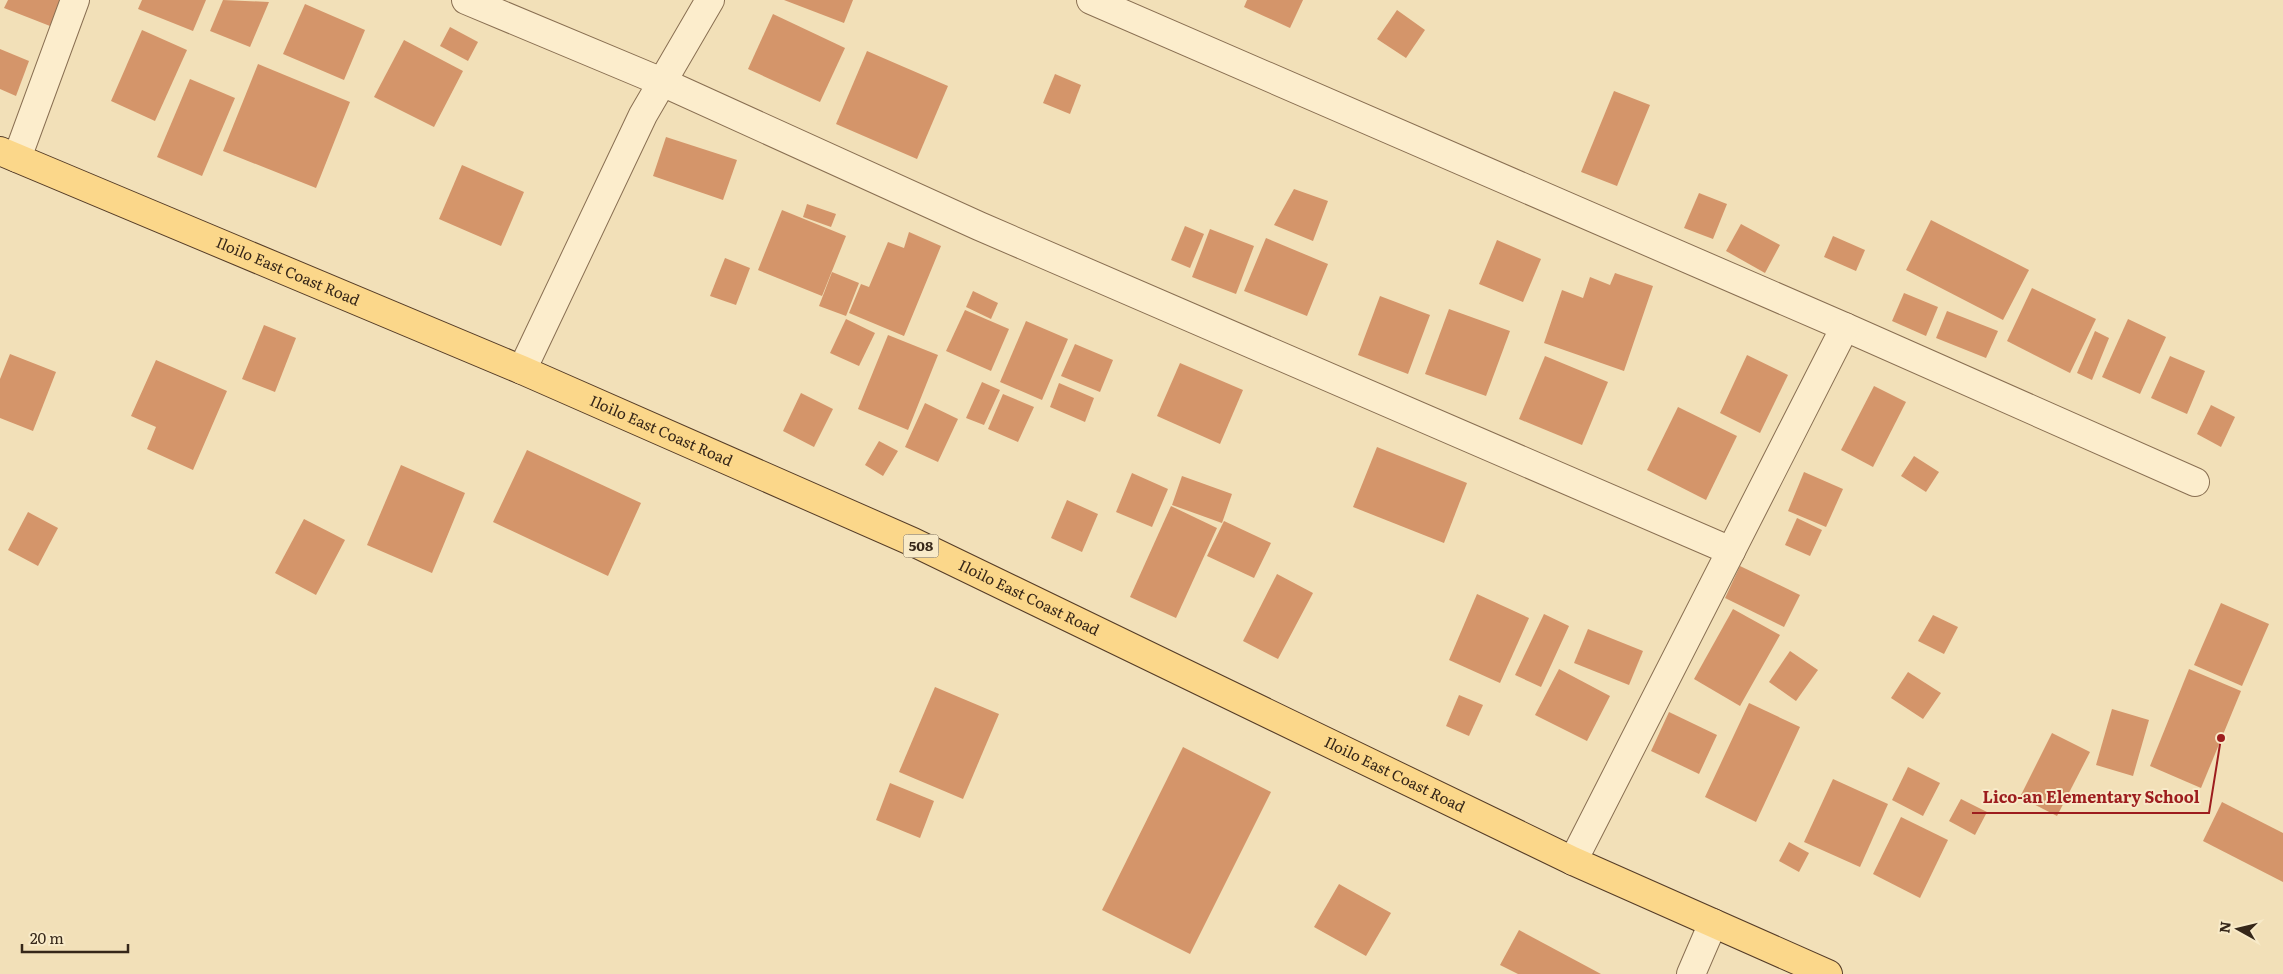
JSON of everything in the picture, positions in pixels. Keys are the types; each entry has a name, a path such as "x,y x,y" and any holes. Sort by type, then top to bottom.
{"main road":[{"name":"Iloilo East Coast Road","path":"9,154 522,370 913,542 1573,861 1828,974"}],"street":[{"path":"9,154 75,0"},
{"path":"466,0 662,82 979,226 1731,552"},
{"path":"522,370 643,115 710,0"},
{"path":"1091,0 1845,327 2195,482"},
{"path":"1573,861 1845,327"},
{"path":"1691,974 1713,923"}],"building":[{"path":"8,0 61,0 50,26 4,8"},
{"path":"142,0 206,0 193,31 138,9"},
{"path":"223,0 269,2 250,47 210,31"},
{"path":"784,0 853,0 844,23"},
{"path":"1247,0 1303,0 1290,28 1244,7"},
{"path":"305,4 365,30 344,80 283,54"},
{"path":"1397,10 1425,30 1406,58 1377,39"},
{"path":"773,14 845,48 820,102 748,69"},
{"path":"450,27 478,42 468,61 440,46"},
{"path":"142,30 187,50 155,121 111,101"},
{"path":"404,40 463,71 434,127 374,97"},
{"path":"0,49 29,61 16,96 0,89"},
{"path":"867,51 948,86 917,159 836,124"},
{"path":"258,64 350,102 316,188 223,151"},
{"path":"1055,74 1081,85 1070,114 1043,103"},
{"path":"190,79 235,98 202,176 157,157"},
{"path":"1614,91 1650,105 1617,186 1581,172"},
{"path":"666,137 737,160 723,200 653,176"},
{"path":"462,165 524,192 501,246 439,219"},
{"path":"1294,189 1328,201 1313,241 1274,225"},
{"path":"1699,193 1727,204 1713,239 1684,228"},
{"path":"807,204 836,214 831,227 803,217"},
{"path":"782,210 846,236 822,296 758,270"},
{"path":"1931,220 2029,270 2003,320 1906,270"},
{"path":"1741,224 1780,245 1765,273 1726,251"},
{"path":"1185,226 1204,234 1190,268 1171,260"},
{"path":"1210,229 1254,246 1236,294 1192,277"},
{"path":"909,232 941,246 904,336 849,313 861,284 869,287 888,242 904,248"},
{"path":"1833,236 1865,250 1856,271 1824,257"},
{"path":"1266,238 1328,264 1307,316 1244,291"},
{"path":"1497,240 1541,259 1523,302 1479,284"},
{"path":"725,258 750,268 736,305 710,296"},
{"path":"832,272 859,283 846,316 819,306"},
{"path":"1615,273 1653,286 1624,371 1544,343 1562,290 1583,298 1590,277 1610,285"},
{"path":"2032,288 2096,319 2070,373 2007,341"},
{"path":"973,291 998,303 991,319 966,307"},
{"path":"1904,293 1938,307 1926,336 1892,321"},
{"path":"1380,296 1430,315 1408,374 1358,355"},
{"path":"1449,309 1510,331 1486,396 1425,374"},
{"path":"965,310 1009,329 991,371 946,351"},
{"path":"1947,311 1998,331 1986,358 1936,338"},
{"path":"846,319 875,333 859,366 830,353"},
{"path":"2128,319 2166,337 2140,394 2102,377"},
{"path":"1026,321 1068,339 1042,400 1000,382"},
{"path":"264,325 296,338 275,392 242,379"},
{"path":"2095,331 2109,338 2092,380 2077,373"},
{"path":"888,335 938,355 908,430 858,409"},
{"path":"1075,344 1113,360 1100,392 1061,376"},
{"path":"10,354 56,372 33,431 0,418 0,379"},
{"path":"1747,355 1788,375 1760,433 1720,413"},
{"path":"1545,356 1608,382 1582,445 1519,419"},
{"path":"2170,356 2205,371 2187,414 2151,398"},
{"path":"156,360 227,391 193,470 147,449 156,427 131,416"},
{"path":"1180,363 1243,390 1220,444 1157,416"},
{"path":"982,382 1000,390 984,425 966,418"},
{"path":"1059,383 1094,398 1085,422 1050,407"},
{"path":"1874,386 1906,402 1873,467 1841,450"},
{"path":"801,393 833,409 814,447 783,431"},
{"path":"1003,394 1034,407 1018,442 988,429"},
{"path":"925,403 958,419 938,462 905,447"},
{"path":"2211,405 2235,417 2221,447 2197,434"},
{"path":"1678,407 1737,436 1706,500 1647,470"},
{"path":"879,441 898,451 883,476 865,465"},
{"path":"1377,447 1467,483 1444,543 1353,507"},
{"path":"527,450 641,503 608,576 493,522"},
{"path":"1914,456 1939,472 1926,492 1901,476"},
{"path":"401,465 465,493 432,573 367,545"},
{"path":"1804,472 1843,489 1826,527 1788,511"},
{"path":"1132,473 1168,489 1152,527 1116,512"},
{"path":"1182,476 1232,494 1222,523 1172,505"},
{"path":"1067,500 1098,514 1082,552 1051,538"},
{"path":"1171,506 1217,528 1176,618 1130,597"},
{"path":"28,512 58,528 38,566 8,550"},
{"path":"1797,518 1822,530 1810,556 1785,545"},
{"path":"304,519 345,540 316,595 275,573"},
{"path":"1224,521 1271,543 1254,578 1207,556"},
{"path":"1740,566 1800,595 1784,627 1725,598"},
{"path":"1277,574 1313,593 1278,659 1243,641"},
{"path":"1477,594 1529,618 1500,683 1449,660"},
{"path":"2221,603 2269,624 2242,686 2194,665"},
{"path":"1733,609 1780,635 1740,706 1694,679"},
{"path":"1544,614 1569,626 1541,687 1515,675"},
{"path":"1933,615 1958,627 1944,654 1918,641"},
{"path":"1588,629 1643,651 1629,685 1574,663"},
{"path":"1790,651 1818,670 1796,701 1769,682"},
{"path":"1559,669 1610,696 1587,741 1535,715"},
{"path":"2189,669 2241,691 2201,788 2150,766"},
{"path":"1908,672 1941,693 1923,719 1891,698"},
{"path":"935,687 999,714 963,799 899,772"},
{"path":"1459,695 1483,705 1469,736 1446,726"},
{"path":"1749,703 1800,727 1756,822 1705,797"},
{"path":"2112,709 2149,720 2133,776 2096,765"},
{"path":"1669,712 1717,735 1699,774 1651,751"},
{"path":"2052,733 2090,752 2057,816 2020,797"},
{"path":"1183,747 1271,792 1190,954 1102,910"},
{"path":"1908,767 1940,783 1923,816 1892,800"},
{"path":"1833,779 1888,804 1860,867 1804,842"},
{"path":"890,783 934,801 920,838 876,820"},
{"path":"1961,799 1987,812 1975,835 1949,821"},
{"path":"2222,802 2283,833 2283,882 2203,841"},
{"path":"1901,817 1948,840 1920,898 1873,874"},
{"path":"1789,842 1809,853 1799,872 1779,861"},
{"path":"1339,884 1391,913 1366,956 1314,927"},
{"path":"1519,930 1601,974 1518,974 1500,965"}],"place":[{"name":"Lico-an Elementary School","path":"2221,738"}]}
